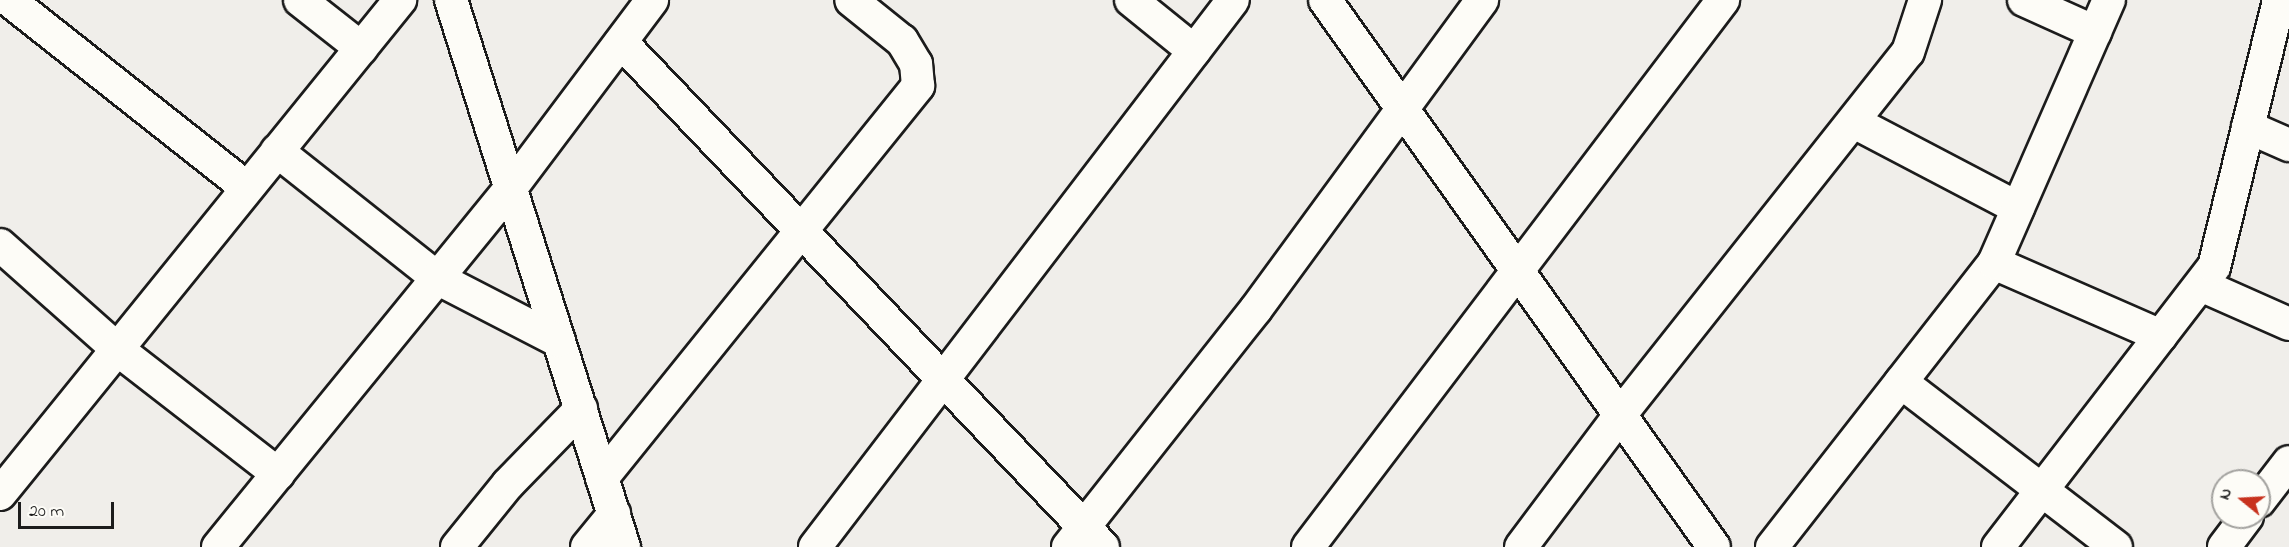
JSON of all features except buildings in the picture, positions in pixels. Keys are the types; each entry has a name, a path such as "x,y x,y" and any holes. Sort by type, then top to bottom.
{"street":[{"path":"9,0 247,188"},
{"path":"300,0 361,48"},
{"path":"5,479 117,349 400,0"},
{"path":"451,0 624,547"},
{"path":"218,547 511,188 652,0"},
{"path":"603,478 918,86 916,64 902,40 850,0"},
{"path":"1131,0 1194,51"},
{"path":"815,547 941,377 1233,0"},
{"path":"1325,0 1714,547"},
{"path":"621,42 941,377 1085,540 1256,309 1401,107 1482,0"},
{"path":"1308,547 1723,0"},
{"path":"1521,547 1620,415 1908,52 1925,0"},
{"path":"2024,0 2095,32"},
{"path":"1772,547 1994,263 2109,0"},
{"path":"1998,547 2214,267 2279,0"},
{"path":"1854,122 2018,208"},
{"path":"2248,127 2289,145"},
{"path":"277,151 437,278 559,341"},
{"path":"0,245 117,349 278,474"},
{"path":"1994,263 2161,336"},
{"path":"2201,285 2289,324"},
{"path":"1901,382 2116,547"},
{"path":"457,547 508,484 581,409"},
{"path":"2271,485 2289,462"},
{"path":"587,547 614,514"},
{"path":"2224,547 2238,529"}]}
